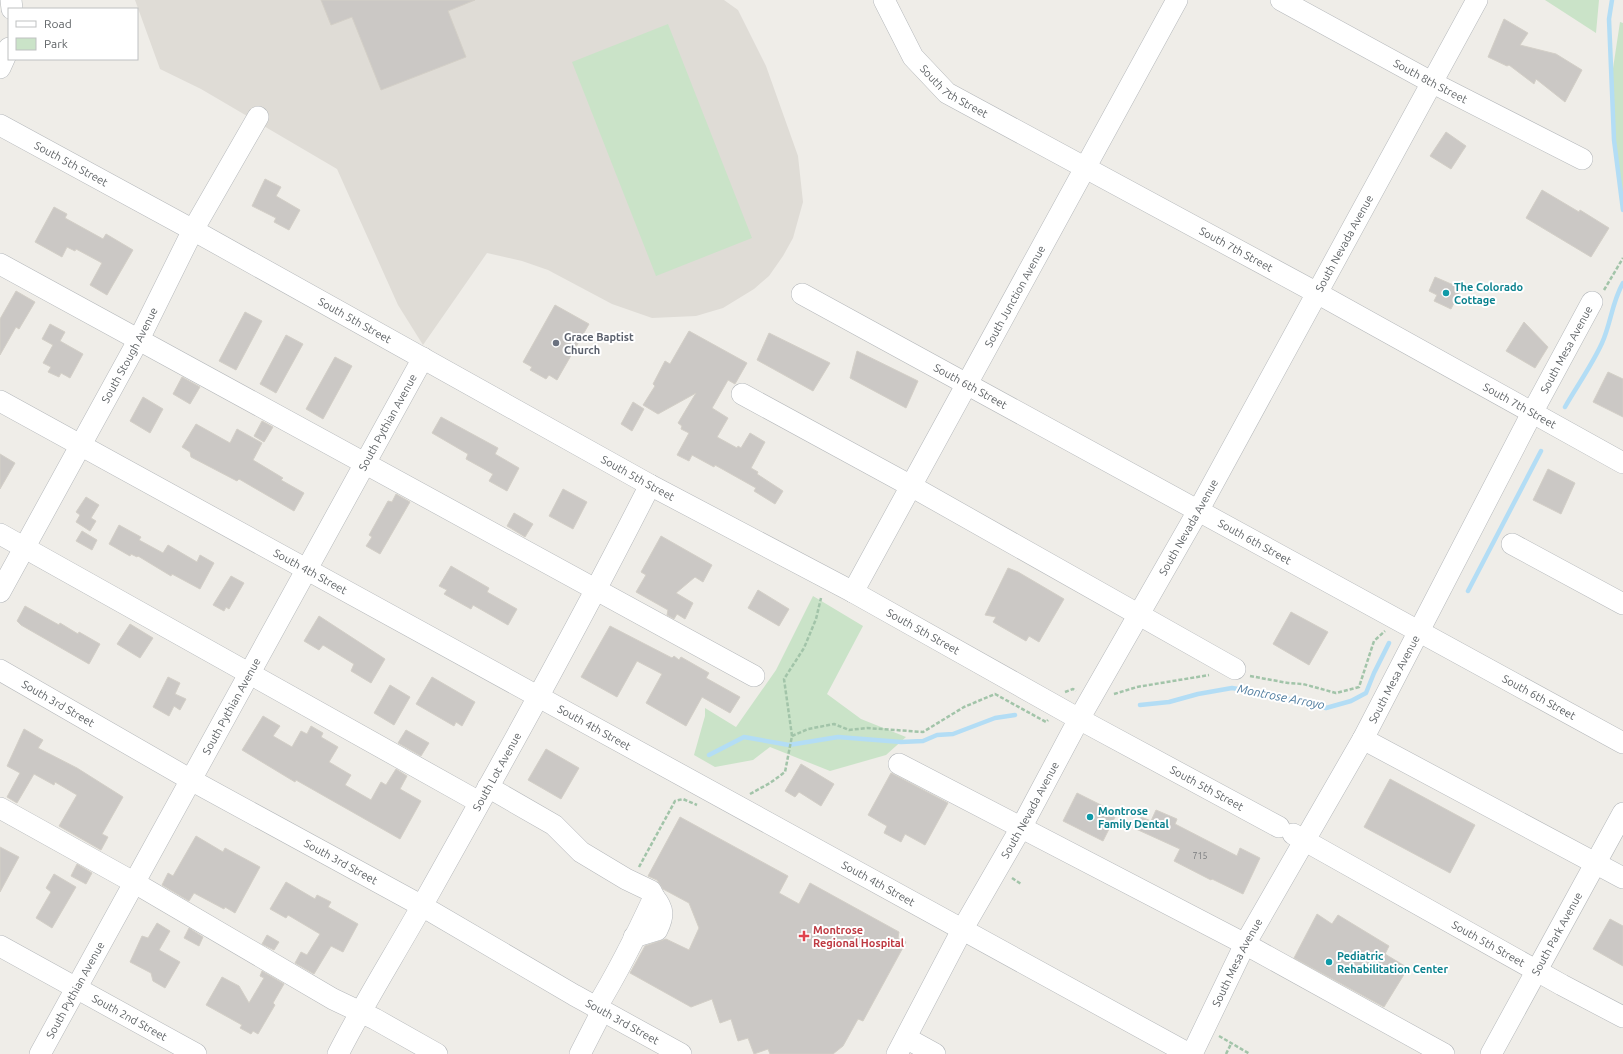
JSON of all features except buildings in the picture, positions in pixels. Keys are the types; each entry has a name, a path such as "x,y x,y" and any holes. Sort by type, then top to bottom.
{"street":[{"name":"South 7th Street","path":"884,0 913,57 947,92 1317,293 1623,463"},
{"name":"South Junction Avenue","path":"853,592 1177,0"},
{"name":"South 8th Street","path":"1281,0 1431,82 1582,159"},
{"name":"South Nevada Avenue","path":"902,1046 962,930 1022,826 1079,719 1198,511 1477,0"},
{"path":"0,68 8,50"},
{"name":"South Stough Avenue","path":"0,592 139,340 194,230 258,117"},
{"name":"South 5th Street","path":"0,125 194,230 650,485 853,592 1079,719 1292,834 1623,1017"},
{"path":"0,264 754,676"},
{"name":"South 6th Street","path":"802,294 1623,743"},
{"name":"South Mesa Avenue","path":"1192,1054 1245,944 1292,834 1363,739 1532,413 1597,299"},
{"name":"South Pythian Avenue","path":"40,1054 423,358"},
{"path":"742,394 911,486 1242,672"},
{"name":"South 4th Street","path":"0,401 1189,1054"},
{"name":"South Lot Avenue","path":"338,1054 359,1012 422,906 538,696 596,590 650,485"},
{"path":"0,534 250,674 483,794 554,825 581,852 618,874 652,891 654,897 599,1010 580,1054"},
{"path":"1512,544 1623,604"},
{"name":"South 3rd Street","path":"0,670 191,780 422,906 599,1010 681,1054"},
{"path":"1363,739 1623,878"},
{"path":"899,764 1022,826 1245,944 1444,1054"},
{"path":"0,808 135,883 333,999 437,1054"},
{"name":"South Park Avenue","path":"1491,1054 1623,813"},
{"name":"South 2nd Street","path":"0,946 196,1054"},
{"path":"902,1046 935,1054"}],"path":[{"path":"1597,299 1623,258"},
{"path":"727,800 748,794 770,783 785,772 792,736 784,679 804,648 816,619 821,598"},
{"path":"1242,672 1288,684 1304,684 1336,693 1358,687 1374,641 1385,633 1394,617"},
{"path":"1111,694 1137,687 1210,674"},
{"path":"1065,692 1074,689"},
{"path":"792,736 808,729 834,724 850,730 867,728 923,732 964,706 995,694 1046,722"},
{"path":"637,884 640,878 639,867 675,802 683,799 701,807"},
{"path":"1010,877 1021,884"},
{"path":"1205,1028 1250,1054"},
{"path":"1226,1054 1231,1044"}],"shaded area":[{"path":"135,0 724,0 738,10 766,66 798,156 803,202 793,238 769,276 754,289 723,308 696,316 652,318 612,304 548,270 522,261 487,253 423,345 398,305 337,169 201,89 160,69"}],"green space":[{"path":"1545,0 1599,0 1596,33"},
{"path":"1620,22 1623,23 1623,210 1614,140 1612,75"},
{"path":"668,24 752,238 656,276 572,62"},
{"path":"813,596 863,626 827,694 861,719 906,737 886,755 830,771 770,747 753,760 715,767 694,755 705,716 705,708 736,727 776,670"}],"waterway":[{"path":"1612,0 1609,19 1614,140 1623,210"},
{"name":"Montrose Arroyo","path":"1565,407 1602,343 1608,328 1616,298 1623,283"},
{"name":"Montrose Arroyo","path":"1468,591 1541,451"},
{"name":"Montrose Arroyo","path":"1140,705 1169,702 1198,694 1232,688 1268,694 1326,708 1351,701 1366,693 1389,643"},
{"name":"Montrose Arroyo","path":"709,755 744,737 789,745 838,737 901,742 923,741 937,735 953,734 995,718 1015,715"}],"place":[{"name":"The Colorado Cottage","path":"1446,293"},
{"name":"Grace Baptist Church","path":"556,343"},
{"name":"Montrose Family Dental","path":"1090,817"},
{"name":"Montrose Regional Hospital","path":"804,936"},
{"name":"Pediatric Rehabilitation Center","path":"1329,962"}]}
